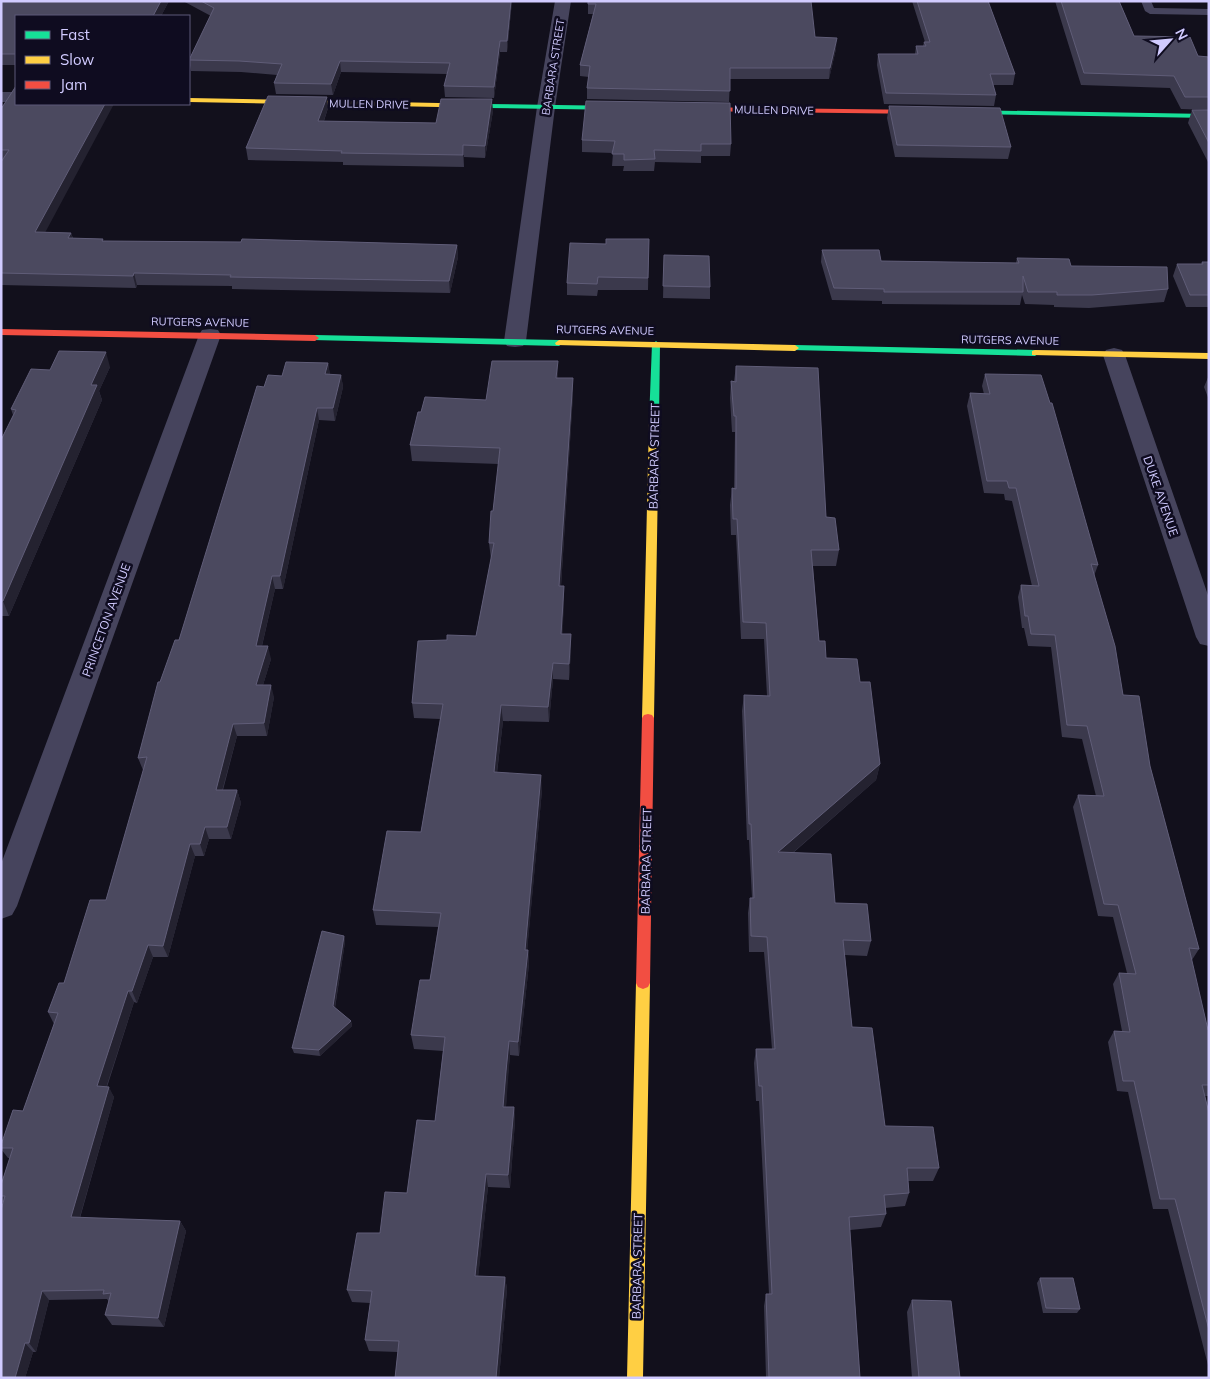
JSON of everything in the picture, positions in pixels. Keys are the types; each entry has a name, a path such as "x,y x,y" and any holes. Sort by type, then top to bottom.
{"street":[{"name":"BARBARA STREET","path":"515,341 546,107 563,1"},
{"path":"1,97 15,97"},
{"name":"MULLEN DRIVE","path":"190,100 635,108"},
{"name":"MULLEN DRIVE","path":"684,109 1209,116"},
{"name":"RUTGERS AVENUE","path":"1,332 1209,356"},
{"name":"PRINCETON AVENUE","path":"1,906 210,335"},
{"name":"BARBARA STREET","path":"635,1378 656,344"},
{"name":"DUKE AVENUE","path":"1114,355 1209,637"}],"lane":[{"path":"1146,1 1150,11 1209,12"}],"building":[{"path":"1,1 161,1 154,15 15,15 15,54 1,54"},
{"path":"201,1 511,1 507,41 500,41 494,87 444,86 450,63 340,61 331,84 274,83 282,64 190,60 214,8"},
{"path":"588,1 811,1 815,37 837,38 830,68 730,68 730,91 587,88 590,66 580,65 596,4 588,4"},
{"path":"917,1 988,1 1015,74 990,74 996,95 886,93 878,54 918,54 916,46 926,46 924,42 930,42"},
{"path":"1061,1 1119,1 1134,36 1190,37 1198,56 1209,57 1209,97 1185,97 1174,76 1084,73"},
{"path":"15,88 15,105 104,105 35,232 71,233 68,238 103,239 102,241 241,242 242,239 457,245 449,281 230,277 231,275 134,273 133,276 1,273 1,162 9,150 1,150 1,109"},
{"path":"268,96 327,97 318,121 436,123 441,99 492,99 485,146 463,145 463,155 341,153 342,151 246,148"},
{"path":"586,101 730,103 731,144 701,144 701,151 654,150 655,159 624,160 624,154 612,154 615,141 582,140"},
{"path":"889,106 1000,108 1011,147 897,145"},
{"path":"1192,110 1209,110 1209,143"},
{"path":"606,239 649,239 648,278 598,277 597,284 567,283 570,243 606,244"},
{"path":"822,250 879,250 881,261 1019,263 1017,258 1069,259 1071,266 1167,267 1168,289 1092,295 1057,295 1057,292 1028,292 1023,276 1023,292 884,292 884,289 834,288"},
{"path":"664,255 709,256 710,287 663,286"},
{"path":"1202,262 1209,262 1209,295 1190,295 1177,264 1203,264"},
{"path":"59,351 106,352 91,385 97,385 3,601 1,601 1,440 16,410 11,409 31,369 50,370"},
{"path":"492,361 558,361 556,378 573,378 559,586 564,586 561,634 571,634 569,664 553,663 548,707 501,705 494,772 541,775 525,950 528,950 518,1042 509,1041 503,1107 514,1107 508,1175 486,1174 475,1276 505,1277 496,1378 395,1378 399,1341 365,1340 372,1291 347,1290 357,1233 380,1233 385,1192 407,1193 417,1120 435,1121 445,1037 411,1035 420,980 430,980 441,913 373,910 387,831 421,832 443,704 412,703 418,641 447,640 447,635 476,636 494,543 489,543 491,511 493,511 500,448 410,445 418,412 421,412 425,397 486,400"},
{"path":"286,362 328,363 325,374 341,375 333,408 317,408 280,576 272,576 256,646 268,646 256,685 271,685 264,723 233,724 216,790 237,790 227,827 205,827 200,844 190,844 163,946 148,945 132,991 128,991 97,1086 109,1087 71,1217 180,1221 158,1318 105,1315 111,1293 103,1294 104,1290 42,1291 29,1343 25,1343 15,1378 1,1378 1,1210 5,1196 1,1196 1,1185 13,1148 1,1148 1,1145 13,1110 23,1111 58,1013 48,1012 59,983 64,983 90,900 106,900 147,757 138,758 158,682 160,682 175,640 179,640 257,386 264,387 268,375 282,376"},
{"path":"736,366 818,368 826,517 835,518 839,550 811,550 819,641 825,641 826,658 857,659 860,682 870,682 880,764 778,852 831,854 835,903 867,904 871,941 843,940 852,1027 872,1028 885,1126 933,1127 939,1168 907,1168 909,1193 884,1195 886,1214 849,1217 860,1378 769,1378 766,1294 772,1294 762,1086 759,1086 756,1049 775,1049 767,937 751,936 750,898 754,898 744,695 770,696 766,623 743,622 737,519 733,519 732,488 736,489 736,416 734,416 731,381 736,382"},
{"path":"985,374 1041,375 1050,403 1052,403 1098,565 1091,564 1115,646 1123,695 1139,696 1150,766 1199,949 1189,948 1209,1030 1209,1085 1202,1085 1209,1113 1209,1330 1175,1199 1160,1199 1134,1081 1123,1081 1114,1031 1130,1032 1119,973 1136,974 1118,905 1104,904 1078,795 1104,796 1087,726 1067,725 1055,635 1031,634 1028,616 1025,616 1021,585 1039,586 1016,488 1009,488 1007,481 987,481 970,393 990,394"},
{"path":"322,931 344,936 333,1006 351,1021 319,1050 292,1048"},
{"path":"1040,1278 1073,1278 1080,1309 1046,1308"},
{"path":"912,1300 951,1301 960,1378 919,1378"}],"traffic: fast":[{"path":"488,106 622,108"},
{"path":"965,112 1209,116"},
{"path":"315,338 559,343"},
{"path":"654,421 656,344"},
{"path":"795,348 1035,353"}],"traffic: slow":[{"path":"190,100 488,106"},
{"path":"559,343 795,348"},
{"path":"1035,353 1209,356"},
{"path":"648,718 654,421"},
{"path":"635,1378 643,983"}],"traffic: jam":[{"path":"693,109 925,112"},
{"path":"1,332 315,338"},
{"path":"643,983 648,718"}]}
